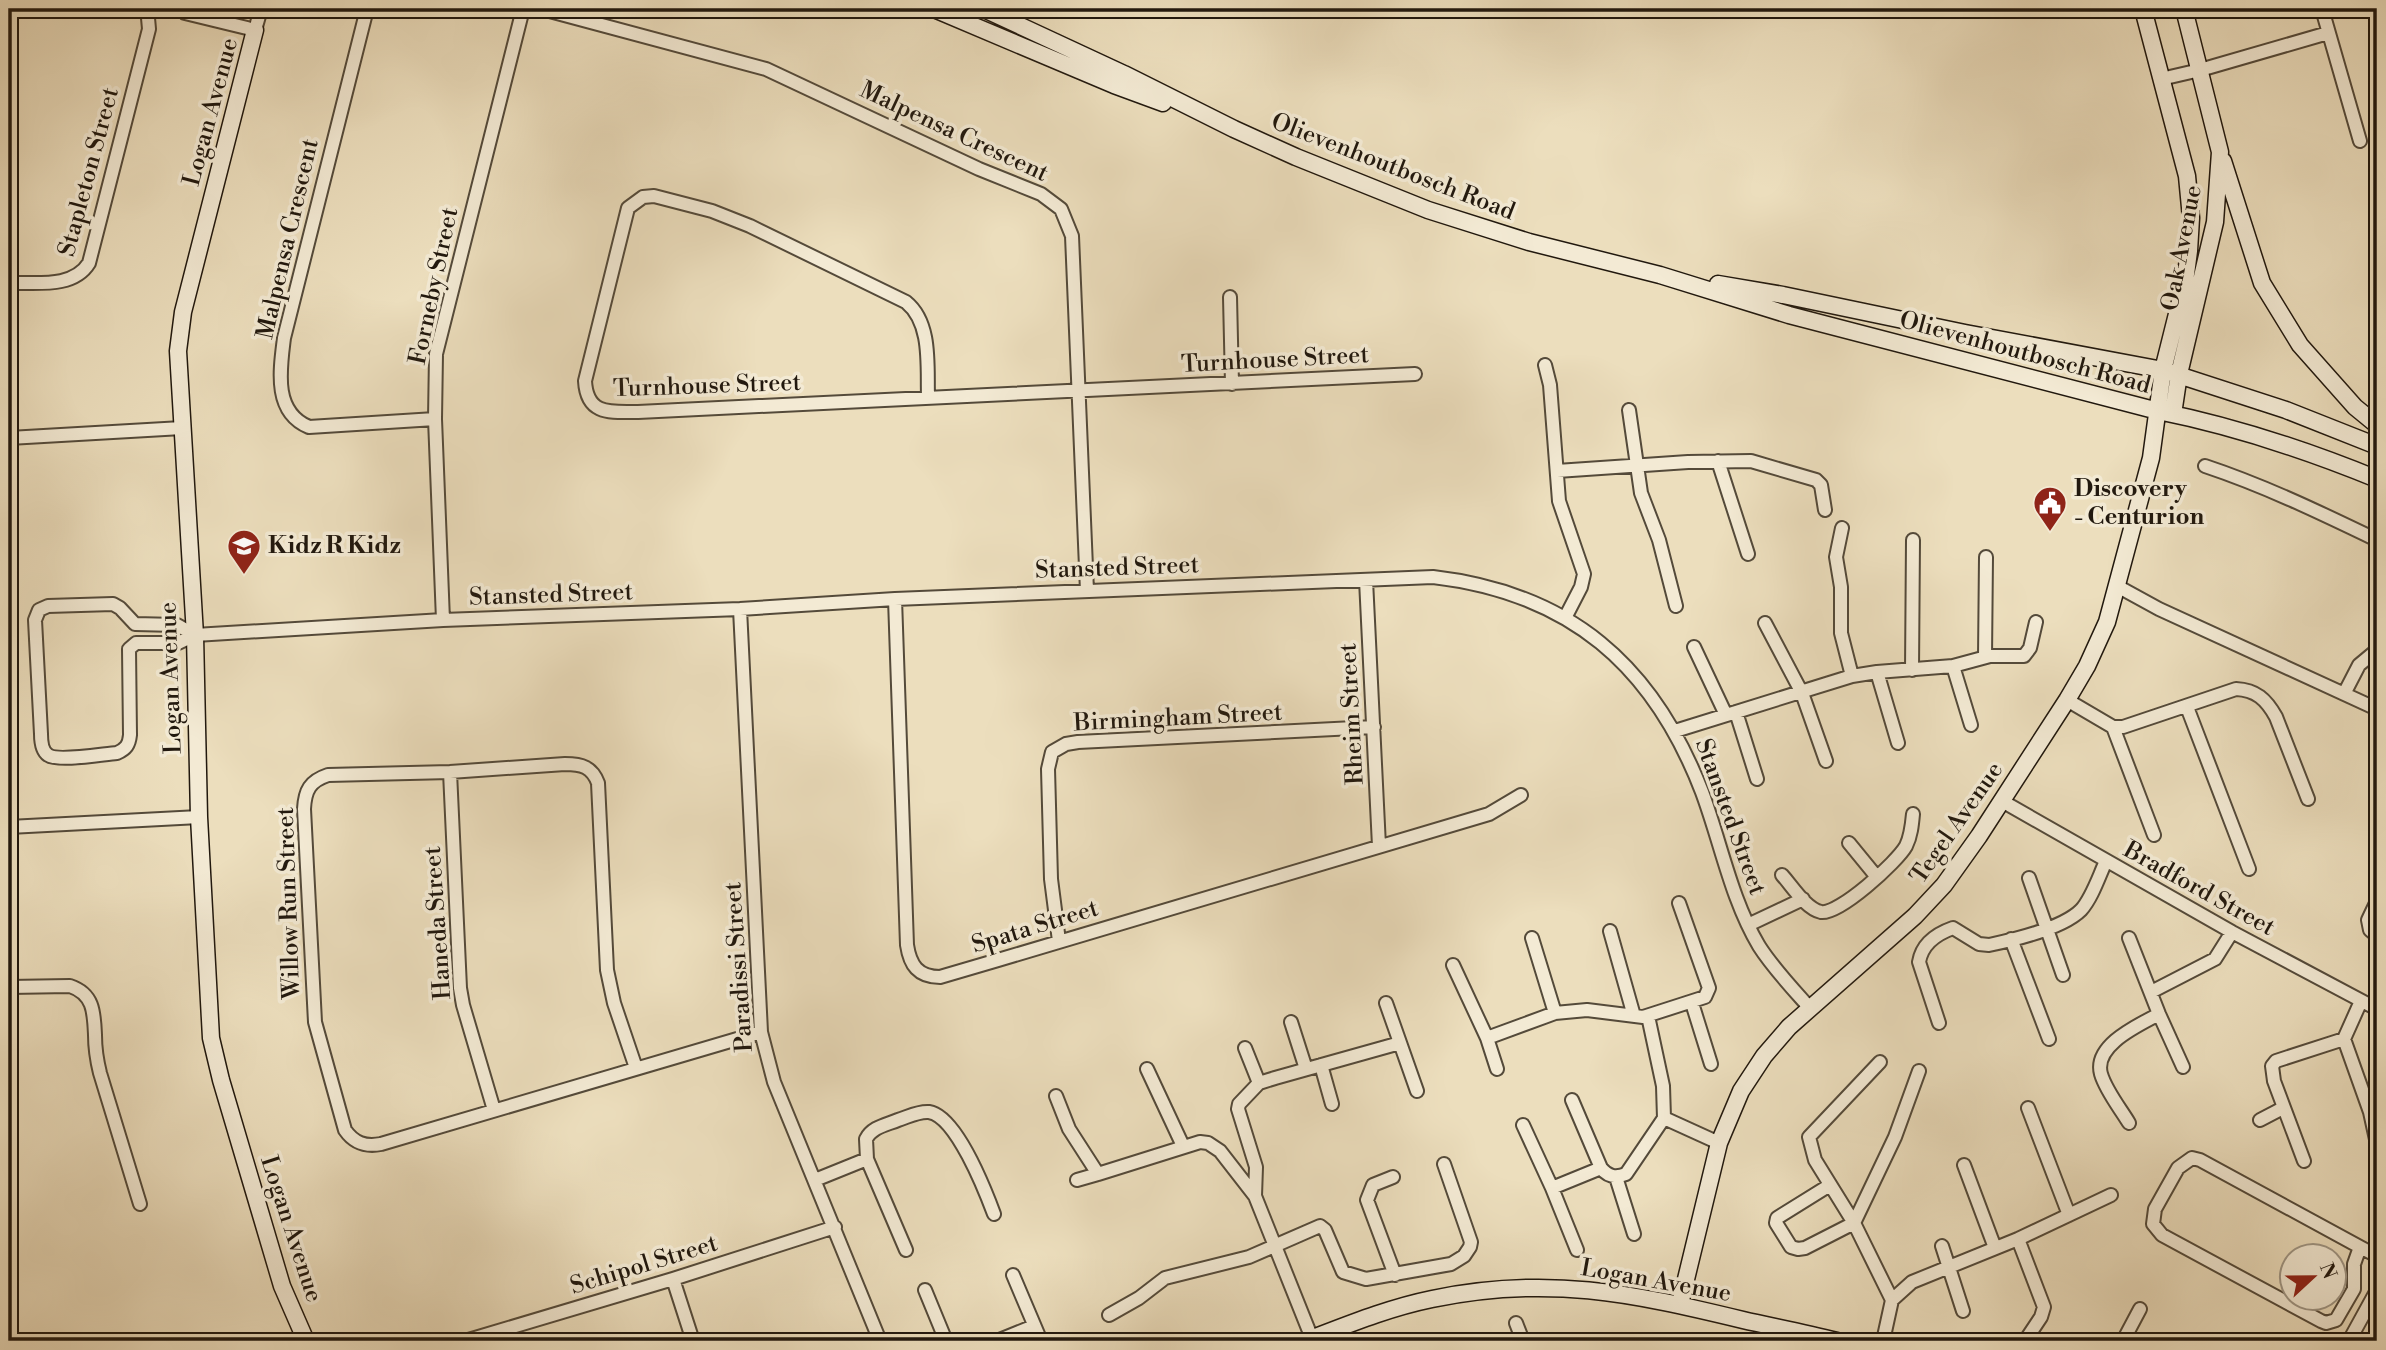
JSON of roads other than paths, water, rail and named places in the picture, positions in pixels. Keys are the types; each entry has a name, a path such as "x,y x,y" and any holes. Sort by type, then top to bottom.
{"street":[{"name":"Stapleton Street","path":"9,283 67,281 79,276 89,263 149,29 145,9"},
{"name":"Logan Avenue","path":"261,9 183,312 177,351 195,635 199,817 211,1038 282,1286 306,1341"},
{"name":"Malpensa Crescent","path":"367,9 284,338 283,396 289,414 297,422 309,427 435,419"},
{"name":"Forneby Street","path":"443,620 435,419 435,372 440,333 523,9"},
{"name":"Malpensa Crescent","path":"541,9 759,66 1054,202 1066,218 1072,236 1087,590"},
{"name":"Olievenhoutbosch Road","path":"934,9 1114,85 1234,129"},
{"path":"958,9 1114,85"},
{"name":"Olievenhoutbosch Road","path":"984,9 1234,129 1428,210 1529,242 1660,275 1789,315 2209,421 2310,453 2377,479"},
{"name":"Oak Avenue","path":"2143,9 2187,177 2191,218 2188,263 2171,372"},
{"name":"Oak Avenue","path":"2171,372 2215,222 2221,152 2184,9"},
{"path":"2322,9 2360,141"},
{"path":"185,13 256,30"},
{"path":"2161,79 2328,33"},
{"path":"2221,152 2262,283 2300,345 2355,407 2377,425"},
{"name":"Turnhouse Street","path":"928,396 922,323 906,302 750,226 712,211 654,196 643,197 628,208 585,381 594,406 605,412 1415,374"},
{"name":"Olievenhoutbosch Road","path":"1660,275 1783,295 2171,372 2286,410 2377,446"},
{"path":"1230,297 1232,384"},
{"path":"1545,365 1550,385 1559,501 1584,574 1581,587 1565,618"},
{"path":"2166,412 2171,372"},
{"path":"1629,410 1641,493 1659,540 1676,606"},
{"name":"Tegel Avenue","path":"1680,1304 1719,1143 1741,1091 1764,1056 1809,1007 1901,929 1934,897 2002,801 2092,655 2107,622 2156,435 2166,412"},
{"path":"9,438 182,428"},
{"path":"1557,471 1718,461 1759,462 1816,480 1822,490 1825,510"},
{"path":"1718,461 1748,554"},
{"path":"2205,467 2294,500 2377,540"},
{"path":"1842,528 1836,557 1841,587 1841,634 1852,676"},
{"path":"1912,670 1913,540"},
{"path":"1985,657 1986,557"},
{"name":"Stansted Street","path":"195,635 443,620 740,609 1087,590 1433,578 1478,583 1516,594 1565,618 1595,638 1622,661 1654,700 1675,732 1703,795 1748,925 1765,955 1809,1007"},
{"name":"Rheim Street","path":"1366,580 1379,846"},
{"path":"2117,586 2159,609 2377,709"},
{"name":"Spata Street","path":"895,599 907,945 914,967 920,974 940,977 1489,814 1521,795"},
{"path":"113,604 135,624 177,625 195,635 178,643 136,643 129,649 130,735 123,751 60,758 48,755 44,750 35,620 39,610 48,606 113,604"},
{"name":"Paradissi Street","path":"740,609 761,1031 774,1082 880,1341"},
{"path":"1675,732 1852,676 1953,666 1985,657 2024,656 2030,648 2036,622"},
{"path":"1765,623 1802,693 1826,761"},
{"path":"1693,648 1731,714 1757,779"},
{"path":"2344,694 2359,665 2377,650"},
{"path":"1953,666 1970,725"},
{"path":"1877,672 1898,743"},
{"path":"2067,699 2113,727 2129,726 2236,689 2247,689 2264,698 2276,717 2308,799"},
{"path":"2187,706 2249,869"},
{"name":"Birmingham Street","path":"1059,942 1051,879 1047,779 1049,757 1058,748 1078,742 1374,727"},
{"path":"2113,727 2154,835"},
{"name":"Willow Run Street","path":"636,1068 614,1003 607,971 596,776 581,764 450,772 328,775 309,785 304,809 315,1022 345,1130 351,1139 362,1144 381,1144 761,1031"},
{"name":"Haneda Street","path":"450,772 460,988 494,1110"},
{"name":"Bradford Street","path":"2002,801 2232,932 2377,1009"},
{"path":"1782,875 1815,910 1829,912 1862,889 1904,850 1910,837 1913,814"},
{"path":"9,827 199,817"},
{"path":"1849,843 1877,876"},
{"path":"1939,1023 1919,962 1919,957 1929,942 1938,934 1952,928 1983,945 2046,929 2074,916 2083,908 2106,861"},
{"path":"2029,878 2063,975"},
{"path":"1748,925 1803,899"},
{"path":"2377,901 2368,920 2371,930 2377,936"},
{"path":"1488,1038 1555,1013 1587,1010 1648,1016 1705,998 1709,988 1679,902"},
{"path":"1610,930 1634,1016"},
{"path":"2151,992 2215,959 2232,932"},
{"path":"1532,938 1555,1013"},
{"path":"2129,938 2183,1067"},
{"path":"2011,939 2049,1040"},
{"path":"1453,965 1488,1038 1497,1069"},
{"path":"9,987 70,986 78,989 92,1003 100,1073 140,1204"},
{"path":"2361,1000 2344,1039 2373,1110 2377,1144"},
{"path":"1386,1003 1417,1091"},
{"path":"1692,1003 1711,1064"},
{"path":"2129,1122 2102,1078 2100,1064 2102,1057 2120,1035 2159,1014"},
{"path":"1572,1100 1601,1168 1608,1175 1616,1177 1631,1170 1664,1118 1663,1086 1648,1016"},
{"path":"1291,1022 1306,1069"},
{"path":"2304,1161 2283,1108 2272,1070 2274,1063 2344,1039"},
{"path":"1255,1196 1256,1167 1238,1110 1242,1099 1259,1083 1400,1043"},
{"path":"1245,1048 1259,1083"},
{"path":"1880,1062 1809,1136 1815,1160 1854,1223 1892,1300"},
{"path":"1321,1065 1332,1104"},
{"path":"1147,1069 1183,1146"},
{"path":"1830,1185 1777,1218 1776,1223 1789,1246 1805,1248 1854,1223 1895,1137 1919,1071"},
{"path":"1056,1096 1069,1129 1098,1174"},
{"path":"2028,1108 2069,1215"},
{"path":"2260,1120 2283,1108"},
{"path":"906,1250 867,1159 866,1139 875,1129 919,1113 933,1113 944,1121 969,1157 994,1214"},
{"path":"1664,1118 1719,1143"},
{"path":"1523,1125 1577,1250"},
{"path":"1077,1180 1183,1146 1200,1142 1212,1145 1220,1151 1255,1196 1310,1340"},
{"path":"815,1180 867,1159"},
{"path":"2360,1247 2354,1264 2354,1289 2339,1317 2326,1323 2162,1235 2153,1224 2152,1217 2178,1168 2189,1160 2196,1159 2377,1256"},
{"path":"1109,1315 1139,1298 1165,1278 1249,1257 1317,1226 1322,1226 1343,1272 1361,1279 1451,1264 1470,1247 1444,1164"},
{"path":"1964,1165 1995,1248"},
{"path":"1552,1188 1601,1168"},
{"path":"1393,1177 1373,1185 1367,1200 1395,1275"},
{"path":"1616,1177 1634,1234"},
{"path":"1884,1341 1892,1300 1912,1282 2018,1239 2111,1195"},
{"name":"Schipol Street","path":"465,1341 835,1227"},
{"path":"2018,1239 2044,1307 2041,1317 2025,1341"},
{"path":"1942,1246 1963,1311"},
{"path":"1013,1275 1041,1341"},
{"path":"673,1279 693,1341"},
{"name":"Logan Avenue","path":"1310,1340 1407,1305 1492,1289 1535,1287 1585,1289 1680,1304 1836,1341"},
{"path":"925,1290 947,1341"},
{"path":"2349,1341 2377,1290"},
{"path":"2123,1341 2140,1309"},
{"path":"1516,1323 1523,1341"},
{"path":"997,1341 1034,1326"}],"place":[{"name":"Discovery - Centurion","path":"2050,533"},
{"name":"Kidz R Kidz","path":"244,576"}]}
